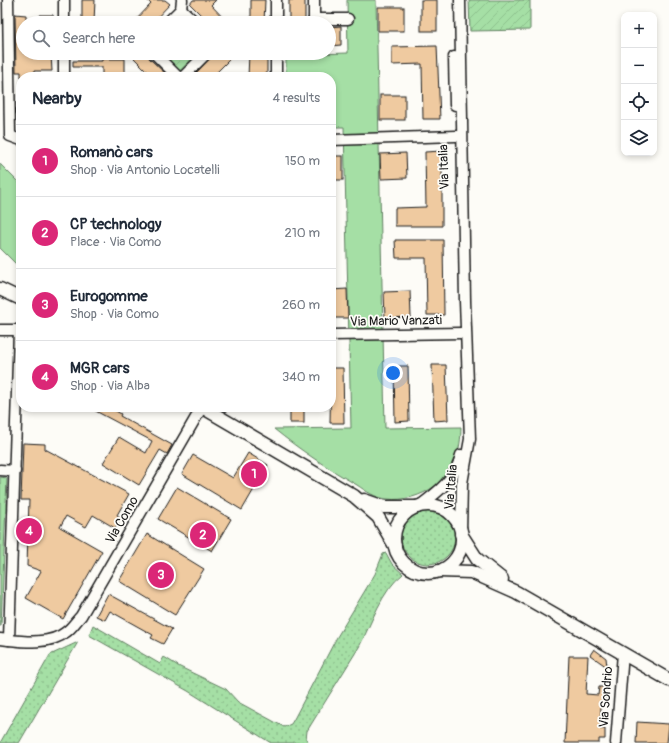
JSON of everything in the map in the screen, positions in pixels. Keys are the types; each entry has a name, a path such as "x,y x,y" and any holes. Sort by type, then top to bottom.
{"main road":[{"path":"1,289 16,296"},
{"path":"1,289 16,300"},
{"path":"211,412 354,496 384,507 432,506 447,511 456,521 461,534 477,559 516,592"},
{"path":"354,496 378,517 395,546 400,558 409,568 423,573 439,571 472,572 516,592 669,680"},
{"path":"395,546 394,534 399,522 407,513 418,507"},
{"path":"439,571 449,566 458,556 461,546 461,534"}],"street":[{"path":"8,0 10,136 16,138"},
{"path":"64,0 64,16"},
{"path":"276,0 276,16"},
{"path":"314,0 314,16"},
{"name":"Via Italia","path":"418,507 446,485 455,473 460,460 464,439 454,0"},
{"name":"Via Italia","path":"460,0 465,301 470,439 461,489 461,534"},
{"path":"173,16 182,4 191,16"},
{"path":"336,20 348,19"},
{"path":"64,60 64,72"},
{"path":"161,60 173,72"},
{"path":"188,72 200,60"},
{"path":"276,60 276,72"},
{"path":"456,136 459,131 462,105"},
{"path":"336,140 456,136"},
{"path":"456,136 459,142 462,167"},
{"name":"Via Italia","path":"465,301 464,329 462,333 466,342 468,371"},
{"path":"0,330 16,330"},
{"name":"Via Mario Vanzati","path":"336,336 462,333"},
{"path":"4,639 15,470 17,412"},
{"name":"Via Como","path":"4,639 40,642 55,638 66,633 81,616 199,412"},
{"path":"0,470 15,470"},
{"name":"Via Sondrio","path":"616,743 623,654"}],"green space":[{"path":"347,0 376,0 385,428 461,427 460,444 456,460 448,474 435,486 424,493 400,499 383,498 371,494 314,458 274,429 351,428 344,127 336,127 336,72 286,72 286,60 336,60 336,53 348,53"},
{"path":"469,0 530,0 530,30 470,31"},
{"path":"167,60 195,60 183,72 179,72"},
{"path":"0,164 16,180 16,264 0,248"},
{"path":"0,477 7,478 1,626 0,626"},
{"path":"423,510 433,510 443,514 451,522 455,532 455,542 451,552 443,560 433,564 423,564 413,560 405,552 401,542 401,532 405,522 413,514"},
{"path":"386,553 392,564 403,574 395,581 383,598 359,647 307,731 306,739 309,743 271,743 188,691 89,635 93,625 160,664 164,657 180,667 226,689 238,702 284,727 291,724 294,719 337,637 375,574 383,554"},
{"path":"78,642 19,743 0,743 50,655"}],"building":[{"path":"82,0 95,0 94,16 82,16"},
{"path":"147,0 165,0 170,4 159,16 140,16 151,4"},
{"path":"193,0 216,0 211,5 221,16 202,16 190,4"},
{"path":"251,0 265,0 264,16 251,16"},
{"path":"289,0 305,0 305,16 289,16"},
{"path":"421,0 437,0 437,31 421,31"},
{"path":"378,7 404,7 404,31 378,31"},
{"path":"15,14 26,15 16,16 16,60 51,60 52,71 16,72"},
{"path":"40,15 53,15 53,16"},
{"path":"336,26 341,26 341,45 336,45"},
{"path":"437,46 440,119 423,119 422,64 392,65 392,47"},
{"path":"125,60 125,72 102,72 102,67 73,67 73,61"},
{"path":"136,60 151,60 164,72 148,72"},
{"path":"208,60 229,60 217,72 197,72"},
{"path":"249,60 267,60 267,72 248,72"},
{"path":"380,95 405,95 405,120 380,120"},
{"path":"442,151 442,226 395,226 395,208 426,207 425,152"},
{"path":"406,153 407,178 381,179 380,154"},
{"path":"336,156 343,156 343,180 336,180"},
{"path":"395,240 443,240 444,315 427,315 426,258 396,258"},
{"path":"347,289 348,318 336,318 336,290"},
{"path":"410,291 411,317 385,318 384,292"},
{"path":"432,365 446,365 448,420 434,421"},
{"path":"394,366 408,366 409,421 395,422"},
{"path":"336,368 343,368 344,423 330,423 330,412 336,412"},
{"path":"97,412 118,412 121,414 120,416 172,445 167,454 160,450 139,485 103,463 119,437 146,453 152,441"},
{"path":"290,412 304,412 304,423 290,423"},
{"path":"23,443 45,444 45,449 129,494 117,515 121,518 115,528 93,515 86,527 66,516 60,527 102,551 63,619 26,598 41,571 27,566 29,500 21,500"},
{"path":"248,453 268,465 242,510 182,474 193,455 233,478"},
{"path":"177,487 231,519 212,551 158,519"},
{"path":"147,534 204,569 175,615 119,581"},
{"path":"108,594 172,629 163,644 151,638 153,635 110,611 105,620 96,616"},
{"path":"594,649 606,658 607,667 590,655"},
{"path":"569,656 588,656 586,694 598,695 599,687 606,687 605,705 601,705 600,729 605,729 605,739 599,739 599,743 565,743"},
{"path":"637,722 669,724 667,743 636,743"}],"place":[{"name":"Romanò cars","path":"254,474"},
{"name":"MGR cars","path":"29,531"},
{"name":"CP technology","path":"203,535"},
{"name":"Eurogomme","path":"161,575"}]}
